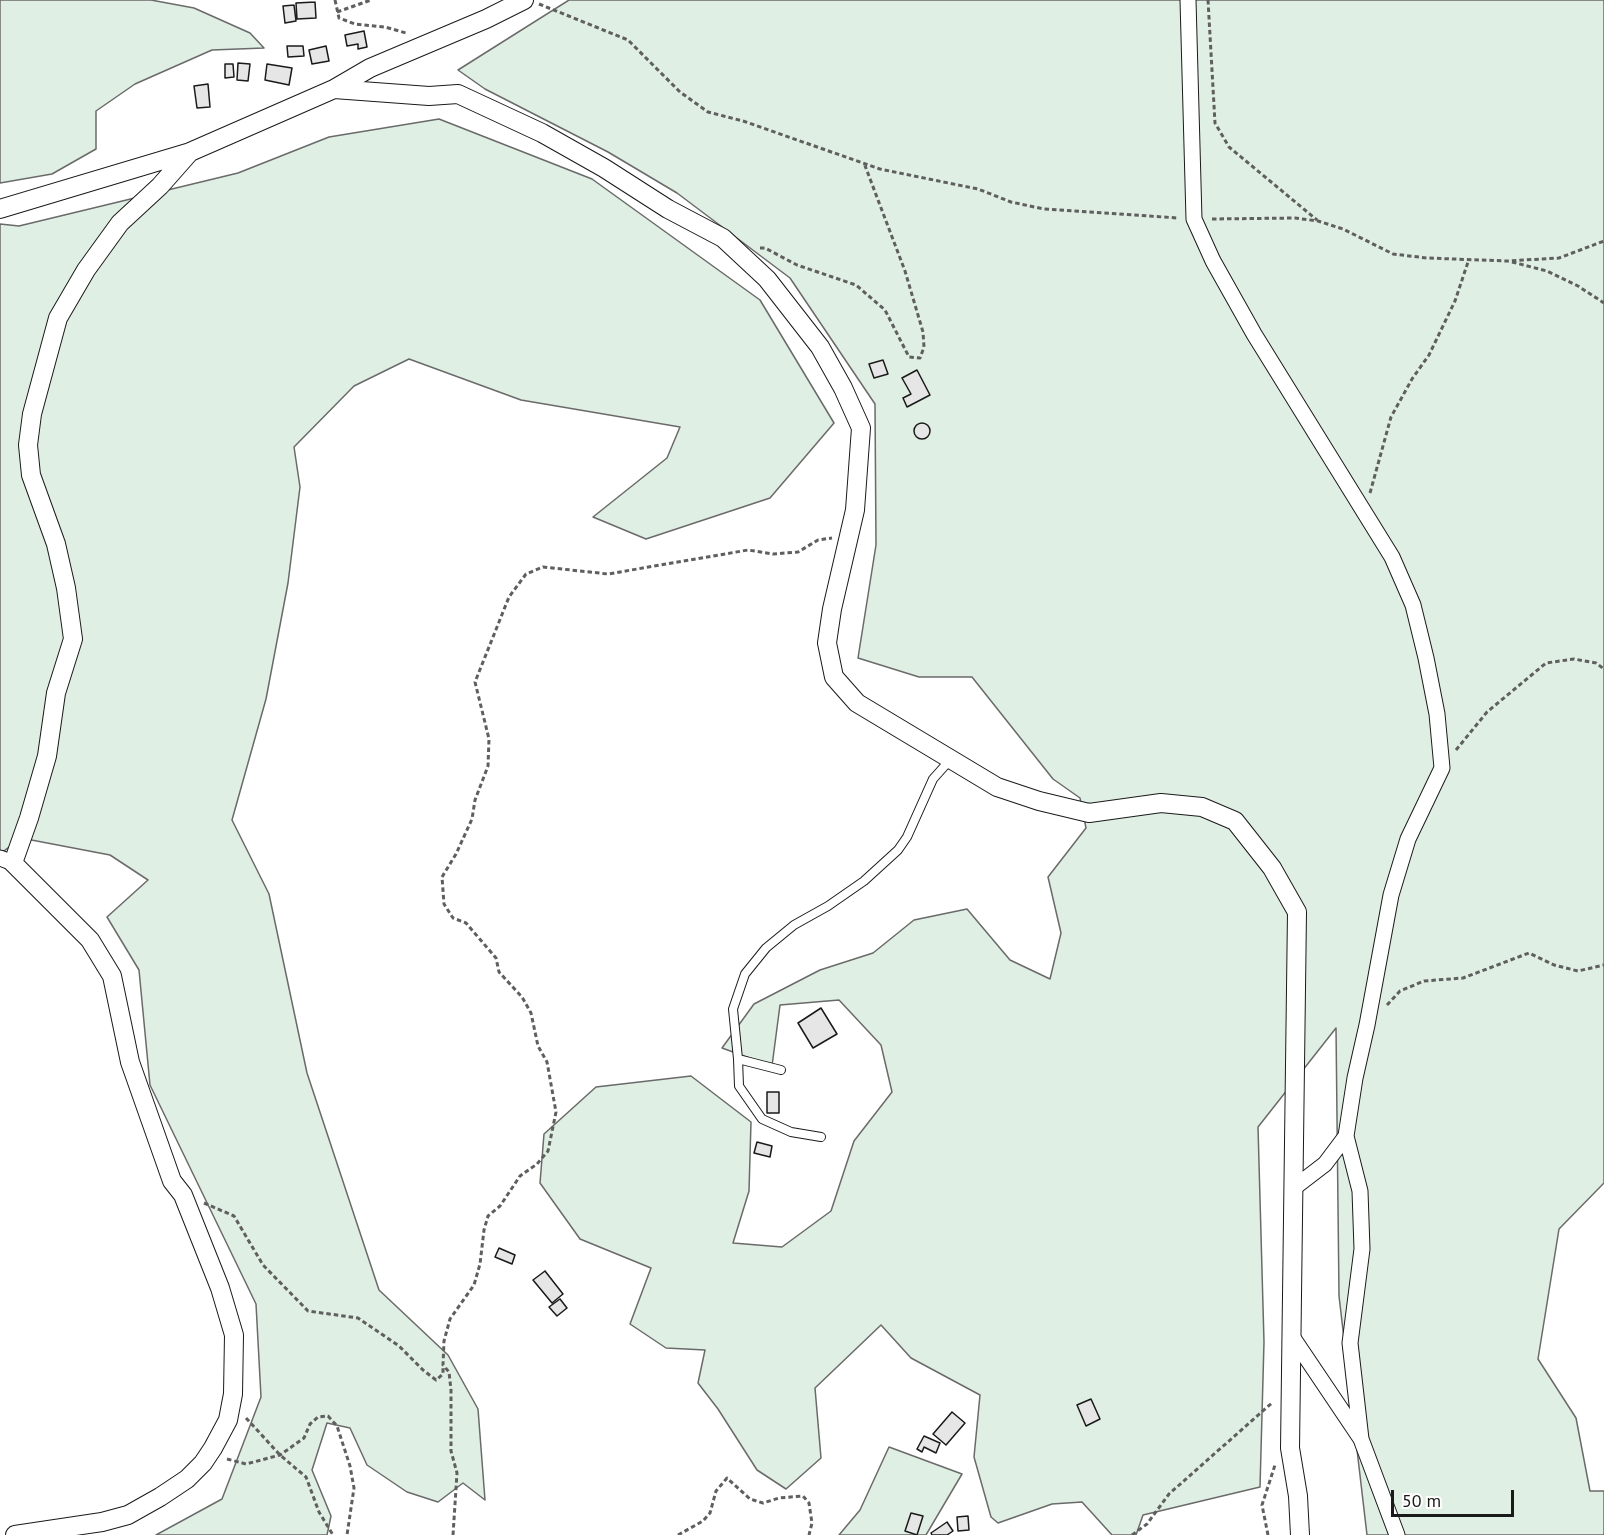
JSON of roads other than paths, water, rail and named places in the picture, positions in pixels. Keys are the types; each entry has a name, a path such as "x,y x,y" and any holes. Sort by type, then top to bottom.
{"street":[{"path":"1188,0 1194,219 1213,261 1254,334 1392,556 1413,605 1437,714 1442,768 1408,839 1391,895 1346,1136 1360,1191 1362,1249 1350,1343 1361,1440"},
{"path":"0,209 190,152 334,89 370,68 531,2"},
{"path":"334,89 429,96 458,94 542,133 604,168 668,209 723,238 767,279 820,347 843,388 861,428 855,510 832,609 827,644 834,677 857,703 997,787 1039,801 1089,813 1161,803 1202,807 1235,820 1272,868 1298,912 1290,1448 1298,1496 1300,1535"},
{"path":"15,1535 102,1522 128,1515 160,1497 187,1479 213,1448 228,1420 233,1394 234,1335 220,1288 183,1195 172,1181 130,1062 112,976 90,940 6,861 29,818 47,756 56,693 73,639 66,588 56,544 31,475 28,445 32,414 58,318 86,270 120,223 160,186 190,152"},
{"path":"1295,1187 1325,1164 1346,1136"},
{"path":"1291,1335 1361,1440 1397,1535"}],"lane":[{"path":"821,1137 791,1132 762,1119 739,1086 733,1009 745,974 766,948 787,930 864,881 898,850 908,837 933,779 951,759"},
{"path":"738,1059 781,1070"}]}
